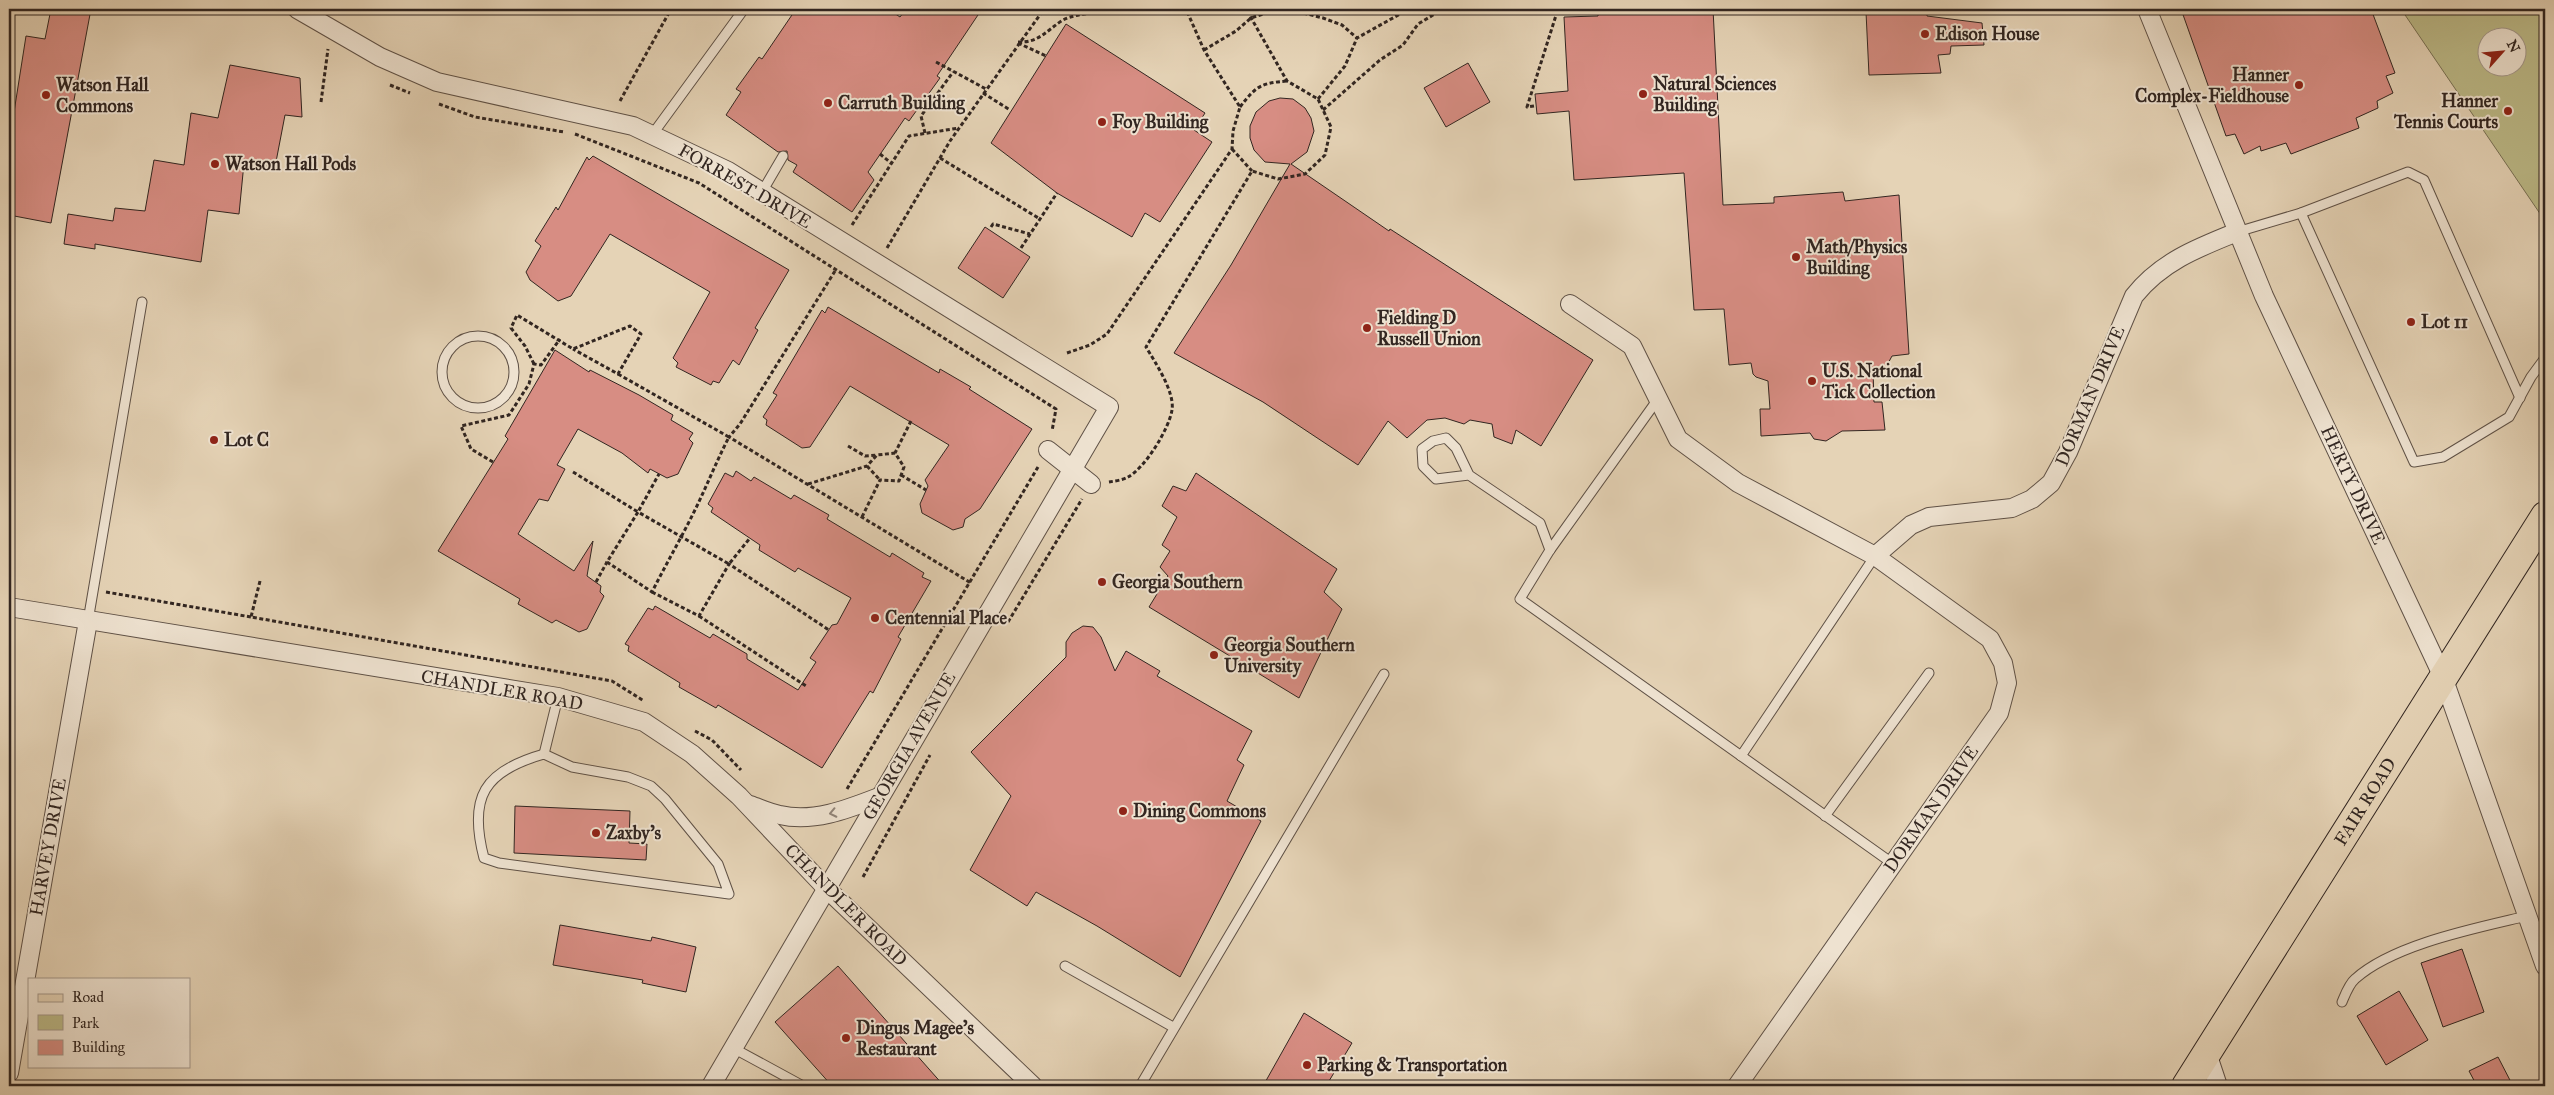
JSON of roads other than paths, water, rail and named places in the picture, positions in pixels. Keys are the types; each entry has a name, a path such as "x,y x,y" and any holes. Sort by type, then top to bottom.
{"main road":[{"name":"FAIR ROAD","path":"2186,1086 2545,516"}],"street":[{"name":"FORREST DRIVE","path":"298,9 380,57 437,82 634,126 728,171 1109,407"},
{"name":"HERTY DRIVE","path":"2147,9 2264,296 2443,677 2545,966"},
{"name":"DORMAN DRIVE","path":"1875,556 1911,525 1930,516 2012,508 2032,499 2051,483 2068,452 2134,296 2146,281 2169,262 2237,232"},
{"name":"DORMAN DRIVE","path":"1570,304 1632,346 1678,439 1738,482 1875,556 1990,639 2003,663 2007,683 1999,713 1892,863 1738,1086"},
{"name":"GEORGIA AVENUE","path":"711,1086 1109,407"},
{"path":"1048,450 1091,484"},
{"name":"CHANDLER ROAD","path":"9,607 558,697 644,722 692,754 747,804 826,888 1033,1086"},
{"name":"HARVEY DRIVE","path":"9,1074 88,621"},
{"path":"747,804 780,815 802,817 848,810 879,797"},
{"path":"2207,1053 2218,1086"}],"lane":[{"path":"652,134 744,9"},
{"path":"762,192 783,156"},
{"path":"2237,232 2301,213 2408,172 2424,180 2520,398"},
{"path":"2301,213 2414,462 2443,457 2509,417 2545,358"},
{"path":"88,621 142,302"},
{"path":"470,336 484,336 498,341 508,351 513,364 513,378 508,392 498,402 485,407 471,408 458,402 448,392 442,379 442,365 447,352 457,342 470,336"},
{"path":"1658,399 1550,550 1520,600 1892,863"},
{"path":"1469,475 1436,479 1422,466 1422,449 1433,441 1446,438 1456,448 1469,475 1540,523 1550,550"},
{"path":"1741,756 1875,556"},
{"path":"1825,816 1929,673"},
{"path":"1140,1086 1384,674"},
{"path":"544,754 558,697"},
{"path":"544,754 572,767 628,777 651,786 665,799 718,864 729,894 499,863 484,858 480,842 480,797 495,777 517,762 544,754"},
{"path":"2342,1002 2353,980 2374,964 2451,935 2528,916"},
{"path":"1065,966 1173,1028"},
{"path":"734,1048 803,1086"}],"place":[{"name":"Edison House","path":"1925,34"},
{"name":"Hanner Complex-Fieldhouse","path":"2299,85"},
{"name":"Natural Sciences Building","path":"1643,94"},
{"name":"Watson Hall Commons","path":"46,95"},
{"name":"Carruth Building","path":"828,103"},
{"name":"Hanner Tennis Courts","path":"2508,111"},
{"name":"Foy Building","path":"1102,122"},
{"name":"Watson Hall Pods","path":"215,164"},
{"name":"Math/Physics Building","path":"1796,257"},
{"name":"Lot 11","path":"2411,322"},
{"name":"Fielding D Russell Union","path":"1367,328"},
{"name":"U.S. National Tick Collection","path":"1812,381"},
{"name":"Lot C","path":"214,440"},
{"name":"Georgia Southern","path":"1102,582"},
{"name":"Centennial Place","path":"875,618"},
{"name":"Georgia Southern University","path":"1214,655"},
{"name":"Dining Commons","path":"1123,811"},
{"name":"Zaxby's","path":"596,833"},
{"name":"Dingus Magee's Restaurant","path":"846,1038"},
{"name":"Parking & Transportation","path":"1307,1065"}]}
